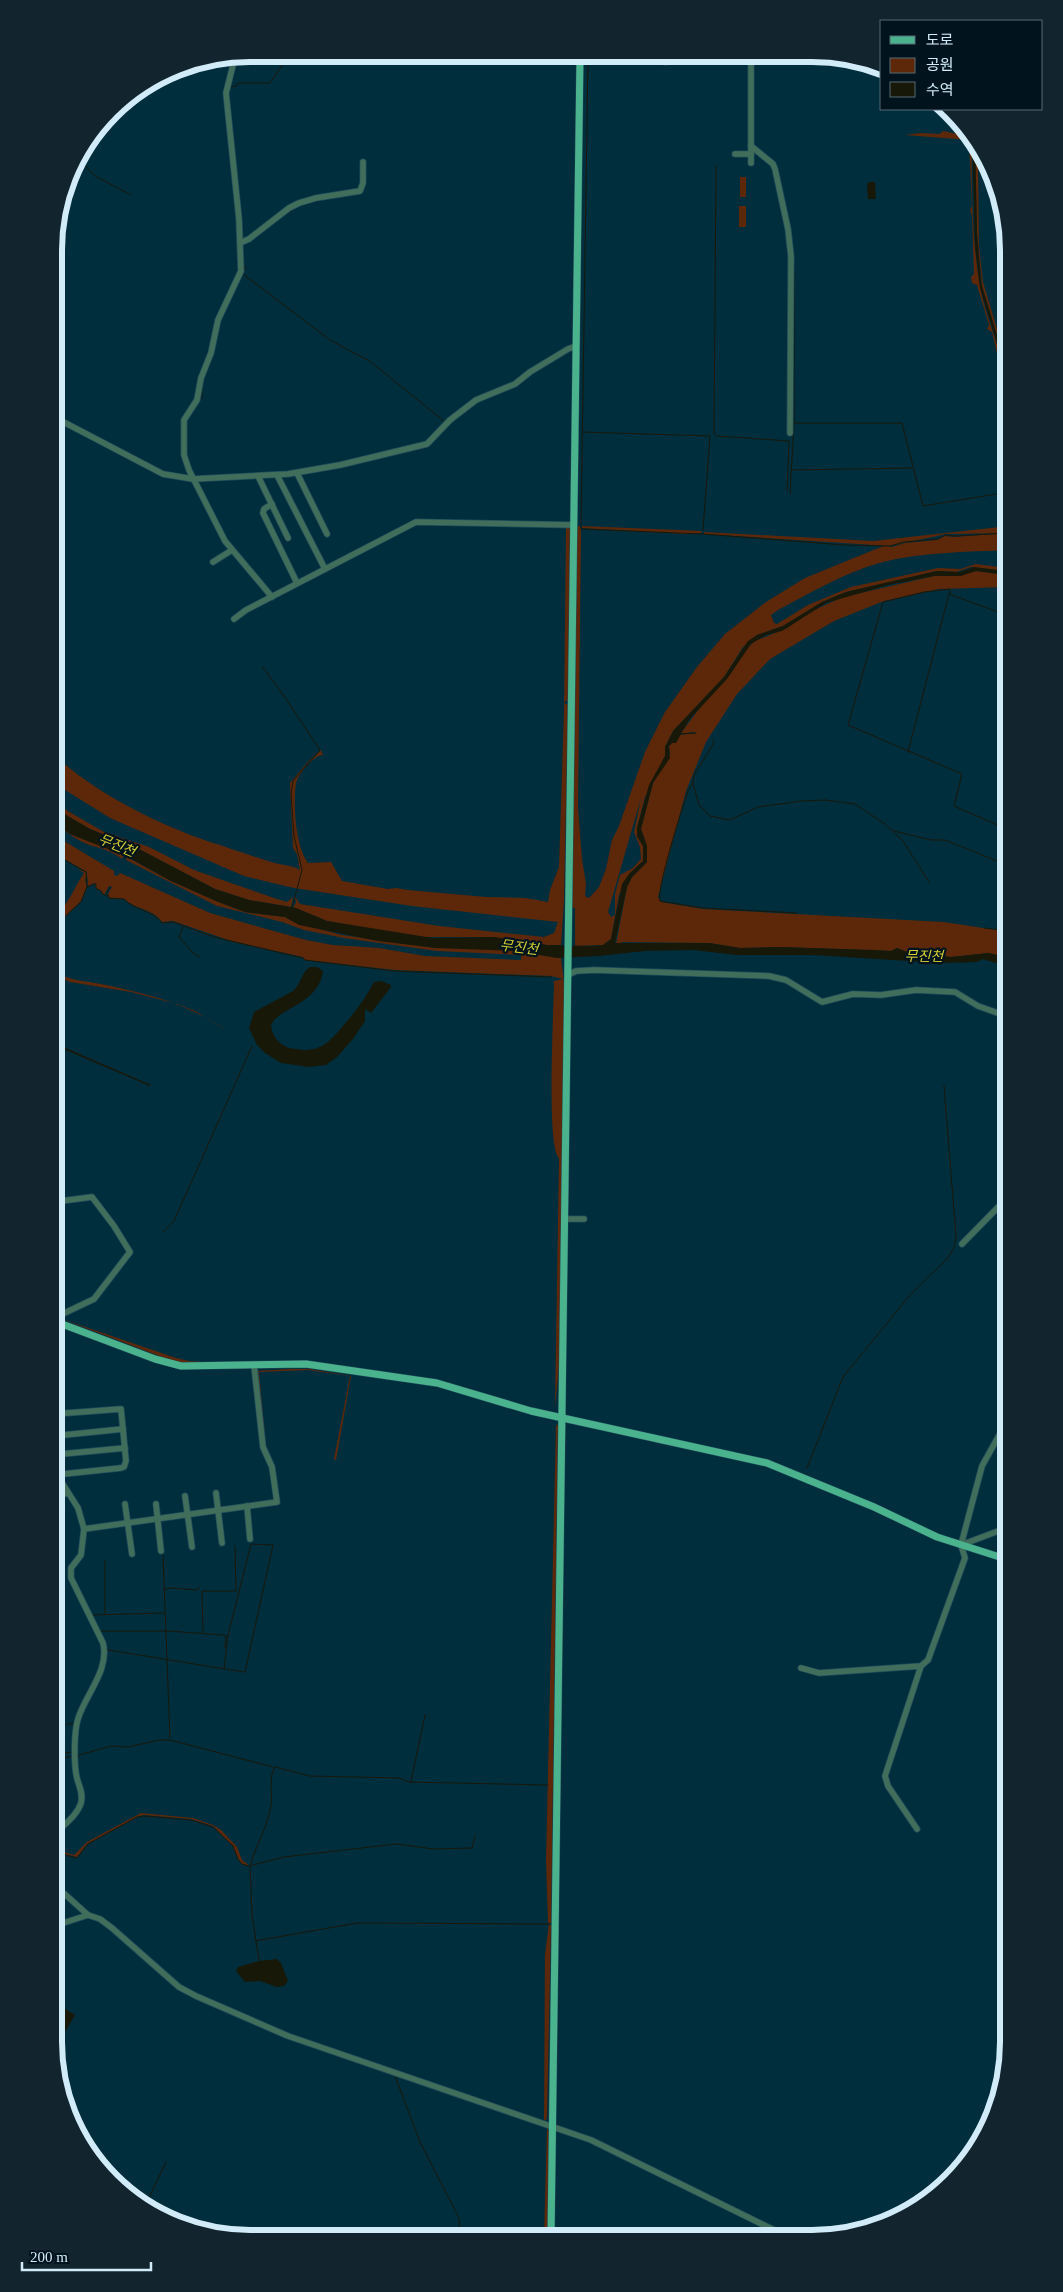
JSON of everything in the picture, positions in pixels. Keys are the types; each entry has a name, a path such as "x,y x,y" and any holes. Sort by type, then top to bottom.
{"main road":[{"path":"551,2230 580,62"},
{"path":"62,1323 155,1359 181,1366 306,1364 437,1383 531,1411 767,1463 874,1507 937,1537 1000,1557"}],"street":[{"path":"751,62 751,163"},
{"path":"233,63 226,93 241,271 218,320 211,353 201,378 197,400 186,414 183,425 184,455 193,479 232,550 272,597"},
{"path":"751,146 772,164 788,229 791,256 790,433"},
{"path":"735,154 751,154"},
{"path":"240,243 249,239 289,208 299,203 316,198 360,191 363,183 363,162"},
{"path":"62,420 163,474 193,479 297,473 340,465 427,444 450,420 476,400 515,384 530,372 576,346"},
{"path":"297,473 328,534"},
{"path":"277,475 325,569"},
{"path":"258,476 288,538"},
{"path":"272,504 264,509 263,513 297,583"},
{"path":"234,619 246,610 416,522 574,525"},
{"path":"213,562 232,550"},
{"path":"568,971 594,970 769,976 786,980 822,1002 852,994 881,995 916,990 955,992 978,1006 1000,1014"},
{"path":"62,1201 92,1197 114,1226 130,1252 94,1299 62,1316"},
{"path":"962,1244 1000,1205"},
{"path":"565,1219 584,1219"},
{"path":"84,1529 277,1502 272,1467 263,1447 254,1365"},
{"path":"62,1413 119,1408 122,1410 126,1464 121,1468 62,1472"},
{"path":"62,1435 123,1429"},
{"path":"917,1829 888,1786 885,1776 921,1666 928,1660 965,1558 961,1545 982,1466 1000,1434"},
{"path":"62,1454 125,1448"},
{"path":"62,1484 78,1508 84,1529 81,1555 72,1568 71,1578 104,1651 97,1679 78,1719 76,1774 82,1792 81,1801 77,1812 62,1827"},
{"path":"62,1494 68,1493"},
{"path":"216,1493 222,1543"},
{"path":"185,1496 192,1547"},
{"path":"125,1504 132,1554"},
{"path":"156,1504 161,1551"},
{"path":"247,1506 250,1539"},
{"path":"961,1545 1000,1531"},
{"path":"801,1668 819,1673 921,1666"},
{"path":"62,1892 88,1915 100,1919 112,1928 178,1987 262,2026 540,2123 551,2125 625,2155 774,2230"},
{"path":"62,1923 88,1915"}],"green space":[{"path":"943,131 961,135 965,140 905,135 921,133 940,134"},
{"path":"969,146 972,151 973,212 977,269 983,301 1000,353 1000,366 992,332 987,329 989,325 977,285 972,283 971,277 974,274 972,216 970,210 972,206"},
{"path":"975,157 978,163 979,246 983,282 1000,339 1000,345 982,286 977,233"},
{"path":"740,177 746,177 746,197 740,197"},
{"path":"739,206 746,206 746,227 739,227"},
{"path":"576,526 580,526 581,531 578,807 586,884 585,896 589,898 599,887 606,869 612,840 619,826 645,752 665,712 697,667 725,634 766,602 805,578 884,546 892,547 905,543 937,540 945,536 1000,534 1000,550 927,555 879,563 827,584 771,615 774,623 777,624 808,605 851,587 938,568 960,569 976,564 1000,567 1000,569 997,570 971,567 956,572 937,571 846,592 822,602 783,626 757,635 743,647 724,677 673,731 665,747 665,756 645,797 637,828 637,836 643,846 643,861 629,874 619,895 611,939 603,945 575,946 575,908 571,907","holes":["641,798 634,832 640,847 641,859 633,868 620,875 615,894 615,915 611,917 608,912"]},
{"path":"582,526 702,531 701,533 687,534 582,528"},
{"path":"1000,527 1000,533 945,534 890,546 704,534 704,532 873,541"},
{"path":"566,528 570,528 568,701 565,701 565,704 568,704 564,901 561,945 547,945 494,937 417,937 327,921 293,907 296,903 295,897 300,904 439,926 544,937 554,933 558,922 412,906 294,888 244,876 110,818 62,788 62,762 108,795 168,826 263,860 300,870 297,854 293,848 290,783 318,750 303,769 321,750 323,756 317,757 302,771 296,783 296,824 300,846 308,863 331,862 342,881 388,889 396,888 486,897 525,898 548,902 550,890 559,867 564,711"},
{"path":"976,571 1000,574 1000,587 939,589 884,601 834,621 770,659 737,694 706,742 686,791 658,897 661,902 703,909 944,922 1000,931 1000,956 989,953 951,957 907,952 897,948 891,951 780,947 740,948 709,943 623,942 616,944 627,887 632,877 647,862 647,846 641,829 653,783 670,755 669,746 675,743 679,735 696,733 680,734 702,705 731,673 746,649 755,641 787,628 812,611 843,597 934,576 955,576"},
{"path":"62,808 104,832 149,847 194,870 287,902 293,897 291,907 249,900 215,889 137,848 90,829 62,813"},
{"path":"62,828 70,834 124,855 122,859 115,854 77,839"},
{"path":"62,840 114,871 114,875 117,876 120,873 210,913 306,940 333,945 379,948 425,956 521,960 521,955 437,951 344,938 304,930 282,922 217,906 126,860 127,857 169,880 245,912 285,917 294,922 342,935 436,948 492,948 561,958 565,991 559,1367 555,1407 559,1158 555,1148 553,1129 552,1045 554,981 563,979 551,976 395,970 305,960 303,957 234,942 173,921 162,922 154,914 124,899 109,898 108,894 112,887 109,886 104,895 96,888 95,883 88,886 87,872 62,858"},
{"path":"77,869 86,872 87,875 85,880 87,886 81,901 62,920 62,908 84,873"},
{"path":"62,976 123,989 172,1003 131,992 70,982 62,978"},
{"path":"172,1003 177,1004 195,1011 208,1019 184,1007"},
{"path":"62,1319 176,1358 189,1361 234,1364 178,1363"},
{"path":"309,1369 351,1376 336,1460 334,1459 350,1376 308,1370 259,1372 266,1446 264,1445 257,1371"},
{"path":"556,1425 558,1425 558,1429 551,1923 548,1923 546,1860"},
{"path":"141,1813 193,1818 213,1825 221,1830 237,1847 242,1860 250,1866 242,1864 233,1846 213,1826 191,1819 139,1816 87,1844 77,1857 62,1853 62,1851 74,1855 87,1842"},
{"path":"549,1924 551,1925 547,2117 544,2121 545,1954"},
{"path":"547,2128 549,2131 548,2230 544,2230"}],"water":[{"path":"972,152 975,157 977,233 981,283 1000,345 1000,353 980,288 975,246"},
{"path":"868,182 875,182 876,199 868,199"},
{"name":"무진천","path":"974,567 1000,569 999,574 976,571 961,576 934,576 888,585 826,603 782,631 766,635 751,644 727,679 689,720 676,743 672,743 669,746 670,758 653,783 641,829 647,846 647,862 632,877 627,887 615,943 709,943 740,948 780,947 891,951 897,948 907,952 951,957 989,953 1000,956 1000,964 983,959 977,962 941,963 813,955 738,955 692,950 645,951 557,958 516,951 436,948 378,941 299,925 285,917 245,912 169,880 128,857 70,834 62,828 62,813 90,829 137,848 215,889 249,900 296,908 327,921 433,938 494,937 547,945 603,945 611,939 622,884 629,874 643,861 643,846 637,836 637,828 649,785 665,756 665,747 673,731 724,677 748,641 757,635 783,626 822,602 846,592 937,571 960,572"},
{"path":"310,967 317,967 323,971 320,983 314,992 281,1014 271,1026 277,1040 290,1048 310,1050 324,1045 352,1015 374,982 381,981 391,985 391,987 371,1013 365,1009 365,1021 353,1039 337,1057 326,1065 309,1067 281,1063 265,1053 257,1045 249,1028 254,1012 293,991"},
{"path":"62,1046 151,1085 62,1048"},
{"path":"277,1959 281,1963 288,1981 284,1986 277,1987 260,1981 245,1982 236,1971 238,1967 259,1961"},
{"path":"62,2007 75,2015 62,2037"}],"waterway":[{"path":"230,87 236,86 238,83 270,83 285,62"},
{"path":"581,524 588,62"},
{"path":"84,164 95,176 131,195"},
{"path":"716,166 714,434 717,436 789,441 787,490"},
{"path":"238,283 246,266"},
{"path":"790,494 794,423 794,271"},
{"path":"243,274 330,340 371,362 445,422"},
{"path":"208,369 213,354"},
{"path":"199,401 202,397 202,386"},
{"path":"794,423 902,423 923,506 1000,493"},
{"path":"583,432 710,436 703,530"},
{"path":"791,470 912,468"},
{"path":"581,526 581,529 703,534 844,545 890,546 904,542 938,539 945,535 1000,534"},
{"path":"950,594 950,589 924,592 883,602 848,725 962,774 954,806 1000,826"},
{"path":"908,752 949,594 1000,613"},
{"path":"263,667 320,750 293,781 291,794 294,836 302,870 292,908"},
{"path":"678,734 696,733"},
{"path":"713,740 714,743 694,775 693,783 699,805 710,816 730,820 758,807 801,801 825,800 855,804 885,824 903,841 929,882"},
{"path":"693,783 688,791 670,848 662,881 660,901 703,908 797,913"},
{"path":"894,831 931,840 945,840 1000,862"},
{"name":"무진천","path":"125,859 126,854"},
{"path":"62,858 86,872 87,887"},
{"path":"62,919 81,902 87,887 96,884 96,889 100,890 104,895 108,895 109,898 124,899 133,906 154,915 162,923 173,922 214,937 305,960 394,971 551,977"},
{"path":"107,893 110,887"},
{"path":"183,927 179,937 193,953 200,957"},
{"path":"984,928 1000,930"},
{"path":"163,1232 174,1221 252,1046"},
{"path":"807,1468 843,1377 910,1295 947,1259 954,1248 956,1236 944,1086"},
{"path":"106,1647 108,1650 210,1667 227,1669 245,1672 273,1545 251,1544 228,1635 224,1669"},
{"path":"203,1633 202,1591 236,1591 235,1546"},
{"path":"163,1555 170,1738"},
{"path":"105,1561 105,1614"},
{"path":"164,1590 169,1588 198,1590 199,1587"},
{"path":"91,1615 164,1613"},
{"path":"100,1631 168,1631 223,1635 226,1636 225,1648"},
{"path":"411,1781 425,1715"},
{"path":"62,1725 74,1723"},
{"path":"76,1756 111,1746 128,1747 159,1740 170,1740 273,1767"},
{"path":"62,1753 73,1752"},
{"path":"62,1758 72,1756"},
{"path":"251,1864 269,1813 272,1775 275,1767 310,1776 399,1778 409,1782 548,1785"},
{"path":"62,1854 77,1858 88,1844 137,1817 144,1816 191,1820 213,1827 233,1846 242,1864 249,1866 284,1857 396,1844 434,1849 472,1848 475,1836"},
{"path":"250,1867 252,1914 259,1961"},
{"path":"255,1941 357,1923 549,1924"},
{"path":"395,2076 420,2142 459,2218 460,2230"},
{"path":"148,2199 166,2162"}]}
